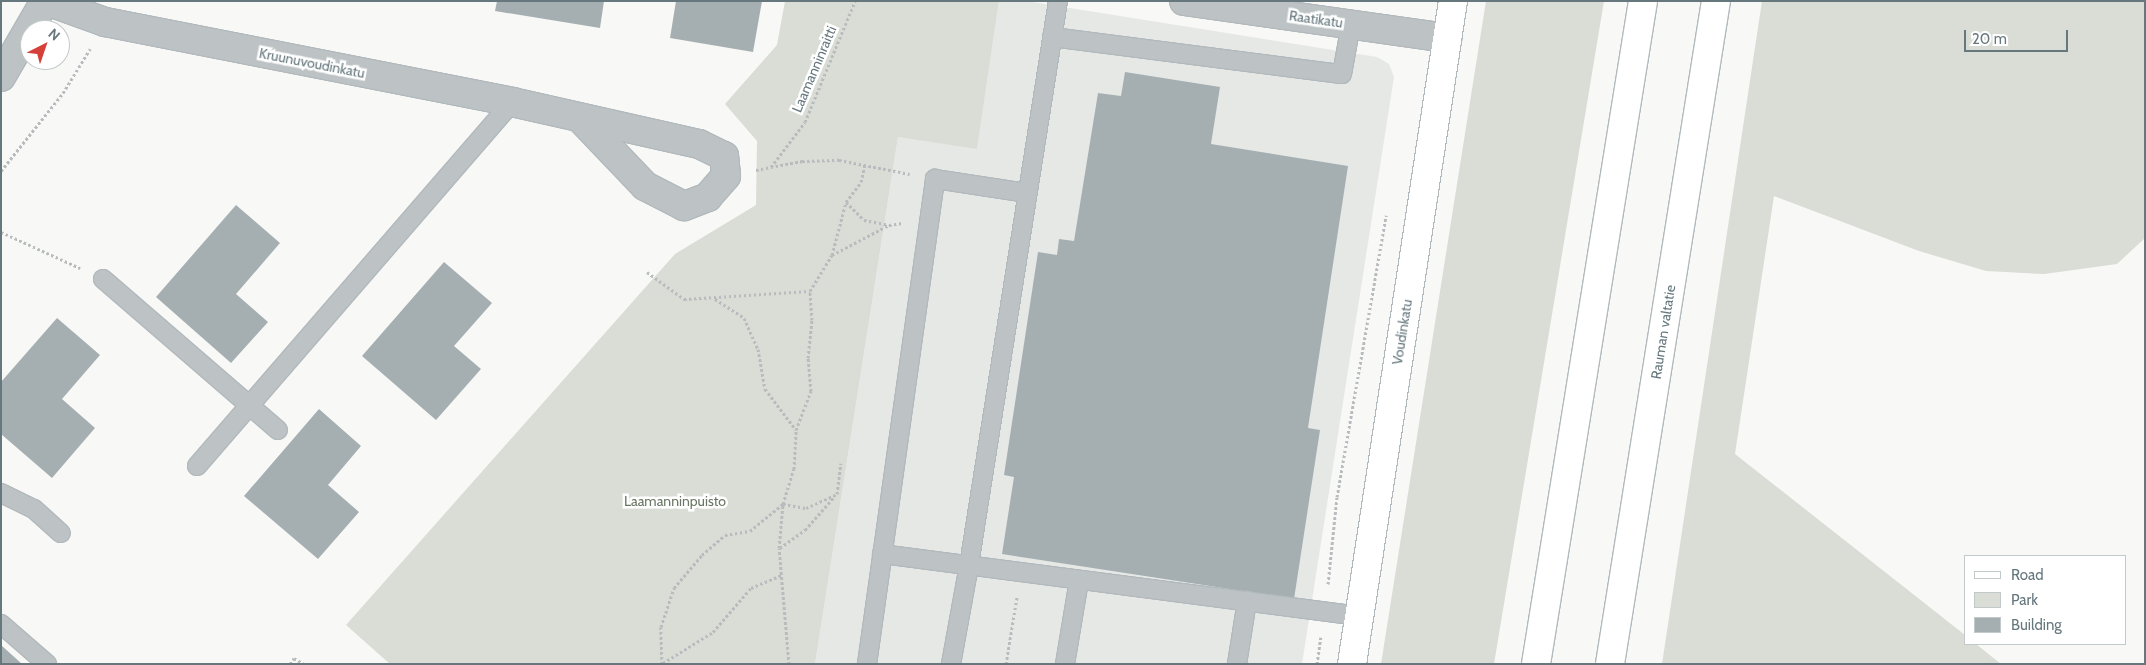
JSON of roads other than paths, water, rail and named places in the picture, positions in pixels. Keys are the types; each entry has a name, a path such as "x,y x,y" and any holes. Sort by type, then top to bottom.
{"main road":[{"name":"Voudinkatu","path":"1352,664 1453,1"},
{"path":"1536,664 1643,1"},
{"name":"Rauman valtatie","path":"1610,664 1716,1"}],"street":[{"name":"Kruunuvoudinkatu","path":"46,1 105,22 512,102 699,144 724,156 726,176 708,197 684,206 645,186 580,118"},
{"path":"1,77 46,1"},
{"name":"Raatikatu","path":"1197,2 1267,7 1351,24 1447,38"}],"lane":[{"path":"951,664 969,565 1058,1"},
{"path":"1052,37 1342,74 1351,24"},
{"path":"197,466 512,102"},
{"path":"867,664 935,179 1028,193"},
{"path":"103,279 278,430"},
{"path":"1,493 34,510 61,533"},
{"path":"882,554 1247,601 1325,613 1360,616"},
{"path":"1065,664 1079,580"},
{"path":"1237,664 1247,601"},
{"path":"1,624 47,664"}],"park label":[{"name":"Laamanninpuisto","path":"675,501"}]}
